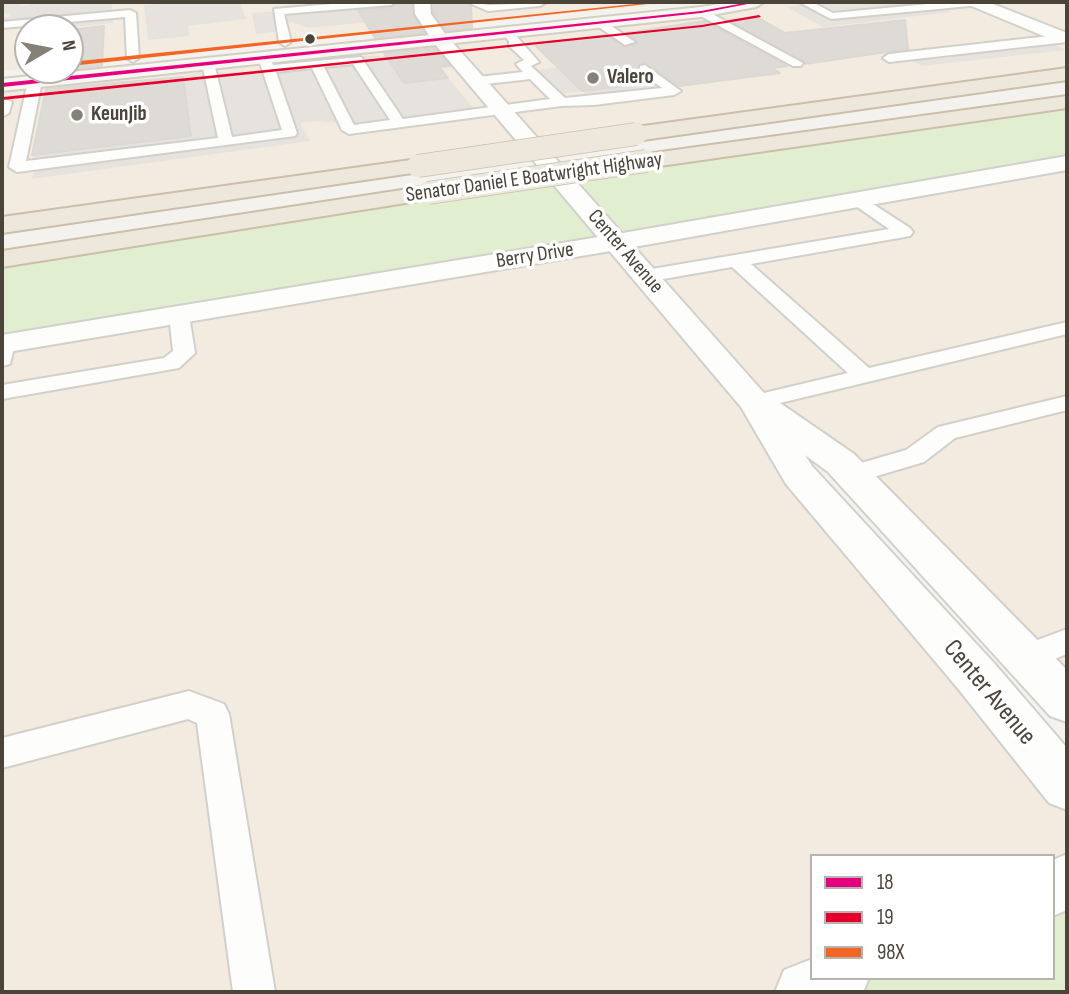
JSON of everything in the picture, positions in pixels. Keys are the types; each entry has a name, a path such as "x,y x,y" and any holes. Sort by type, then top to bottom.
{"highway":[{"name":"Senator Daniel E Boatwright Highway","path":"2,225 1067,74"},
{"name":"Senator Daniel E Boatwright Highway","path":"2,259 428,193 1067,102"}],"main road":[{"path":"84,71 208,63 266,63 436,33 681,2"},
{"path":"84,63 285,43 436,33 513,39 600,23 701,12 756,2"}],"street":[{"name":"Center Avenue","path":"422,2 423,14 436,33 755,402 799,475 977,677 1067,786"},
{"path":"977,2 1066,38"},
{"name":"Berry Drive","path":"2,349 179,315 1067,163"},
{"name":"Center Avenue","path":"755,402 853,474 1067,701"},
{"path":"806,992 834,980"}],"lane":[{"path":"285,43 278,11 391,2"},
{"path":"472,2 481,8 559,2"},
{"path":"502,2 520,2"},
{"path":"804,2 831,16 977,2"},
{"path":"701,12 797,63"},
{"path":"84,17 130,13 133,58"},
{"path":"600,23 629,42"},
{"path":"889,58 1066,38"},
{"path":"513,39 529,67 561,102"},
{"path":"30,84 17,167 290,134 266,63 316,64 357,60 399,123"},
{"path":"208,63 226,142"},
{"path":"316,64 349,130 561,102 594,101 674,91 645,69"},
{"path":"478,81 529,67"},
{"path":"2,102 5,102 2,113"},
{"path":"646,276 904,232 859,200"},
{"path":"737,261 865,376"},
{"path":"2,392 172,363 184,353 179,315"},
{"path":"755,402 1067,328"},
{"path":"853,474 915,456 947,432 1067,403"},
{"path":"1027,657 1067,641"},
{"path":"2,753 189,705 212,714 254,992"}],"shaded area":[{"path":"2,2 673,3 84,63 84,14 14,14 14,70 2,71"},
{"path":"2,2 26,2 19,6 30,5 30,2 112,2 113,23 84,26 84,14 14,14 14,23 2,24 2,18 10,14 2,13"},
{"path":"240,2 246,19 188,26 189,36 148,40 144,5"},
{"path":"756,2 1067,2 1067,74 2,225 2,85 84,84 84,76 701,12"},
{"path":"823,2 936,2 925,4 952,12 823,27 787,7"},
{"path":"379,3 382,21 307,28 293,22 281,23 283,31 256,34 252,13"},
{"path":"1045,41 1067,50 922,66 903,56"},
{"path":"356,56 386,56 404,83 448,78 478,113 349,130 346,124 318,121 300,123 310,141 31,179 39,164 32,155 190,136 183,77 200,72 257,73 309,68 357,59"},
{"path":"557,67 582,91 553,95 529,71"},
{"path":"655,82 667,92 594,101 582,91"},
{"path":"1067,163 1067,701 1027,657 757,403 1067,786 1067,881 1055,885 1055,854 810,854 810,980 828,980 800,992 2,992 2,342 617,242"}],"green space":[{"path":"1067,102 1067,163 617,242 2,344 2,259 428,193"},
{"path":"1067,881 1067,992 800,992 828,980 1055,980 1055,885"}],"building":[{"path":"398,2 412,2 413,15 424,33 375,38 358,10 391,8"},
{"path":"433,2 465,2 471,6 472,28 446,31 434,13"},
{"path":"757,17 785,33 905,20 908,49 805,64 728,20"},
{"path":"704,21 787,66 772,68 780,73 679,86 644,62 638,64 637,72 651,83 582,91 534,44 606,35 626,48 638,41 626,33"},
{"path":"104,26 102,66 84,68 84,28"},
{"path":"435,48 450,66 439,67 448,78 404,83 384,53"},
{"path":"183,77 191,136 32,155 46,89"}],"transit line":[{"name":"98X","path":"84,63 664,2"},
{"name":"18","path":"2,85 701,12 756,2"},
{"name":"19","path":"3,99 702,26 759,16"}],"place":[{"name":"Valero","path":"593,78"},
{"name":"KeunJib","path":"77,115"}]}
